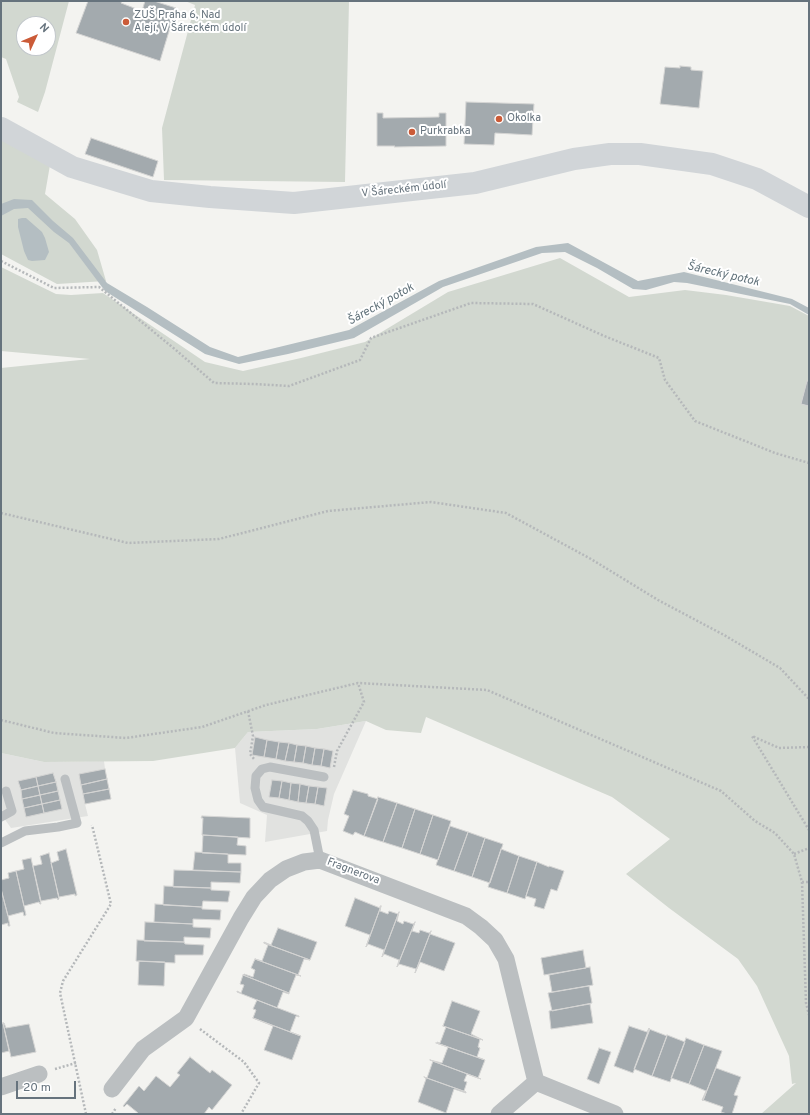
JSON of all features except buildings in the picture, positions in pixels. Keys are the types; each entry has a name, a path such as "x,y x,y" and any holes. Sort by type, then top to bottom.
{"street":[{"name":"V Šáreckém údolí","path":"1,128 72,167 151,191 210,197 294,203 475,183 574,159 610,154 640,154 712,164 757,179 809,207"},
{"name":"Fragnerova","path":"112,1089 142,1050 186,1018 254,897 270,880 286,869 304,862 320,860 466,916 495,940 506,959 536,1082"},
{"path":"1,1087 39,1074"},
{"path":"498,1114 536,1082 615,1114"}],"lane":[{"path":"320,860 314,830 308,821 302,816 263,807 258,800 255,788 256,776 262,769 270,767 324,777"},
{"path":"1,843 25,831 77,823 65,779"},
{"path":"1,817 12,810 6,791"}],"path":[{"path":"1,261 54,288 99,287 177,351 214,384 289,386 360,360 371,338 471,303 532,304 602,335 660,358 664,380 695,421 775,453 809,463"},
{"path":"1,513 128,543 219,539 328,512 431,502 506,513 591,559 658,600 724,634 780,668 809,699"},
{"path":"324,777 334,768 337,751 364,702 358,683"},
{"path":"1,720 54,733 126,738 202,727 266,705 358,683 488,690 720,791 755,821 775,833 794,854 802,882 806,1003 809,1015"},
{"path":"248,711 252,736 250,754 262,769"},
{"path":"809,747 779,748 752,736 809,830"},
{"path":"77,823 92,823 111,904 62,981 60,993 86,1114"},
{"path":"794,854 809,848"},
{"path":"802,882 809,882"},
{"path":"186,1018 244,1062 258,1083 241,1114"}],"shaded area":[{"path":"1,1 69,1 56,50 56,16 16,16 16,56 54,56 38,112 17,102 19,97 6,59 1,57"},
{"path":"185,1 349,1 345,182 164,180 162,128 195,5"},
{"path":"1,139 50,165 45,194 75,219 97,250 106,281 57,284 1,254"},
{"path":"14,199 32,200 73,238 107,283 210,347 238,357 349,330 439,281 536,247 568,243 638,281 684,272 792,299 809,308 809,315 790,304 687,283 674,282 646,290 633,289 597,268 565,252 542,253 443,287 354,338 239,364 205,354 105,291 69,243 54,232 28,208 14,209 1,216 1,204"},
{"path":"26,218 42,232 49,252 45,260 28,260 24,251 18,227 18,219"},
{"path":"560,258 629,297 685,290 726,295 790,306 809,316 809,381 807,381 801,404 809,406 809,1114 761,1114 796,1083 792,1084 789,1056 757,986 738,959 626,874 670,839 612,797 426,717 421,733 386,730 366,721 317,729 248,732 235,748 153,761 44,762 1,753 1,368 90,359 1,351 1,267 56,294 71,295 103,293 205,362 243,371 365,342 448,292"},
{"path":"366,721 334,794 327,831 265,842 267,815 240,803 235,748 248,732 317,729"},
{"path":"1,753 44,762 104,761 111,799 85,804 88,816 11,828 1,814"}],"place":[{"name":"ZUŠ Praha 6, Nad Alejí, V Šáreckém údolí","path":"126,22"},
{"name":"Okolka","path":"499,119"},
{"name":"Purkrabka","path":"412,132"}],"water label":[{"name":"Šárecký potok","path":"723,275"},
{"name":"Šárecký potok","path":"381,305"}]}
